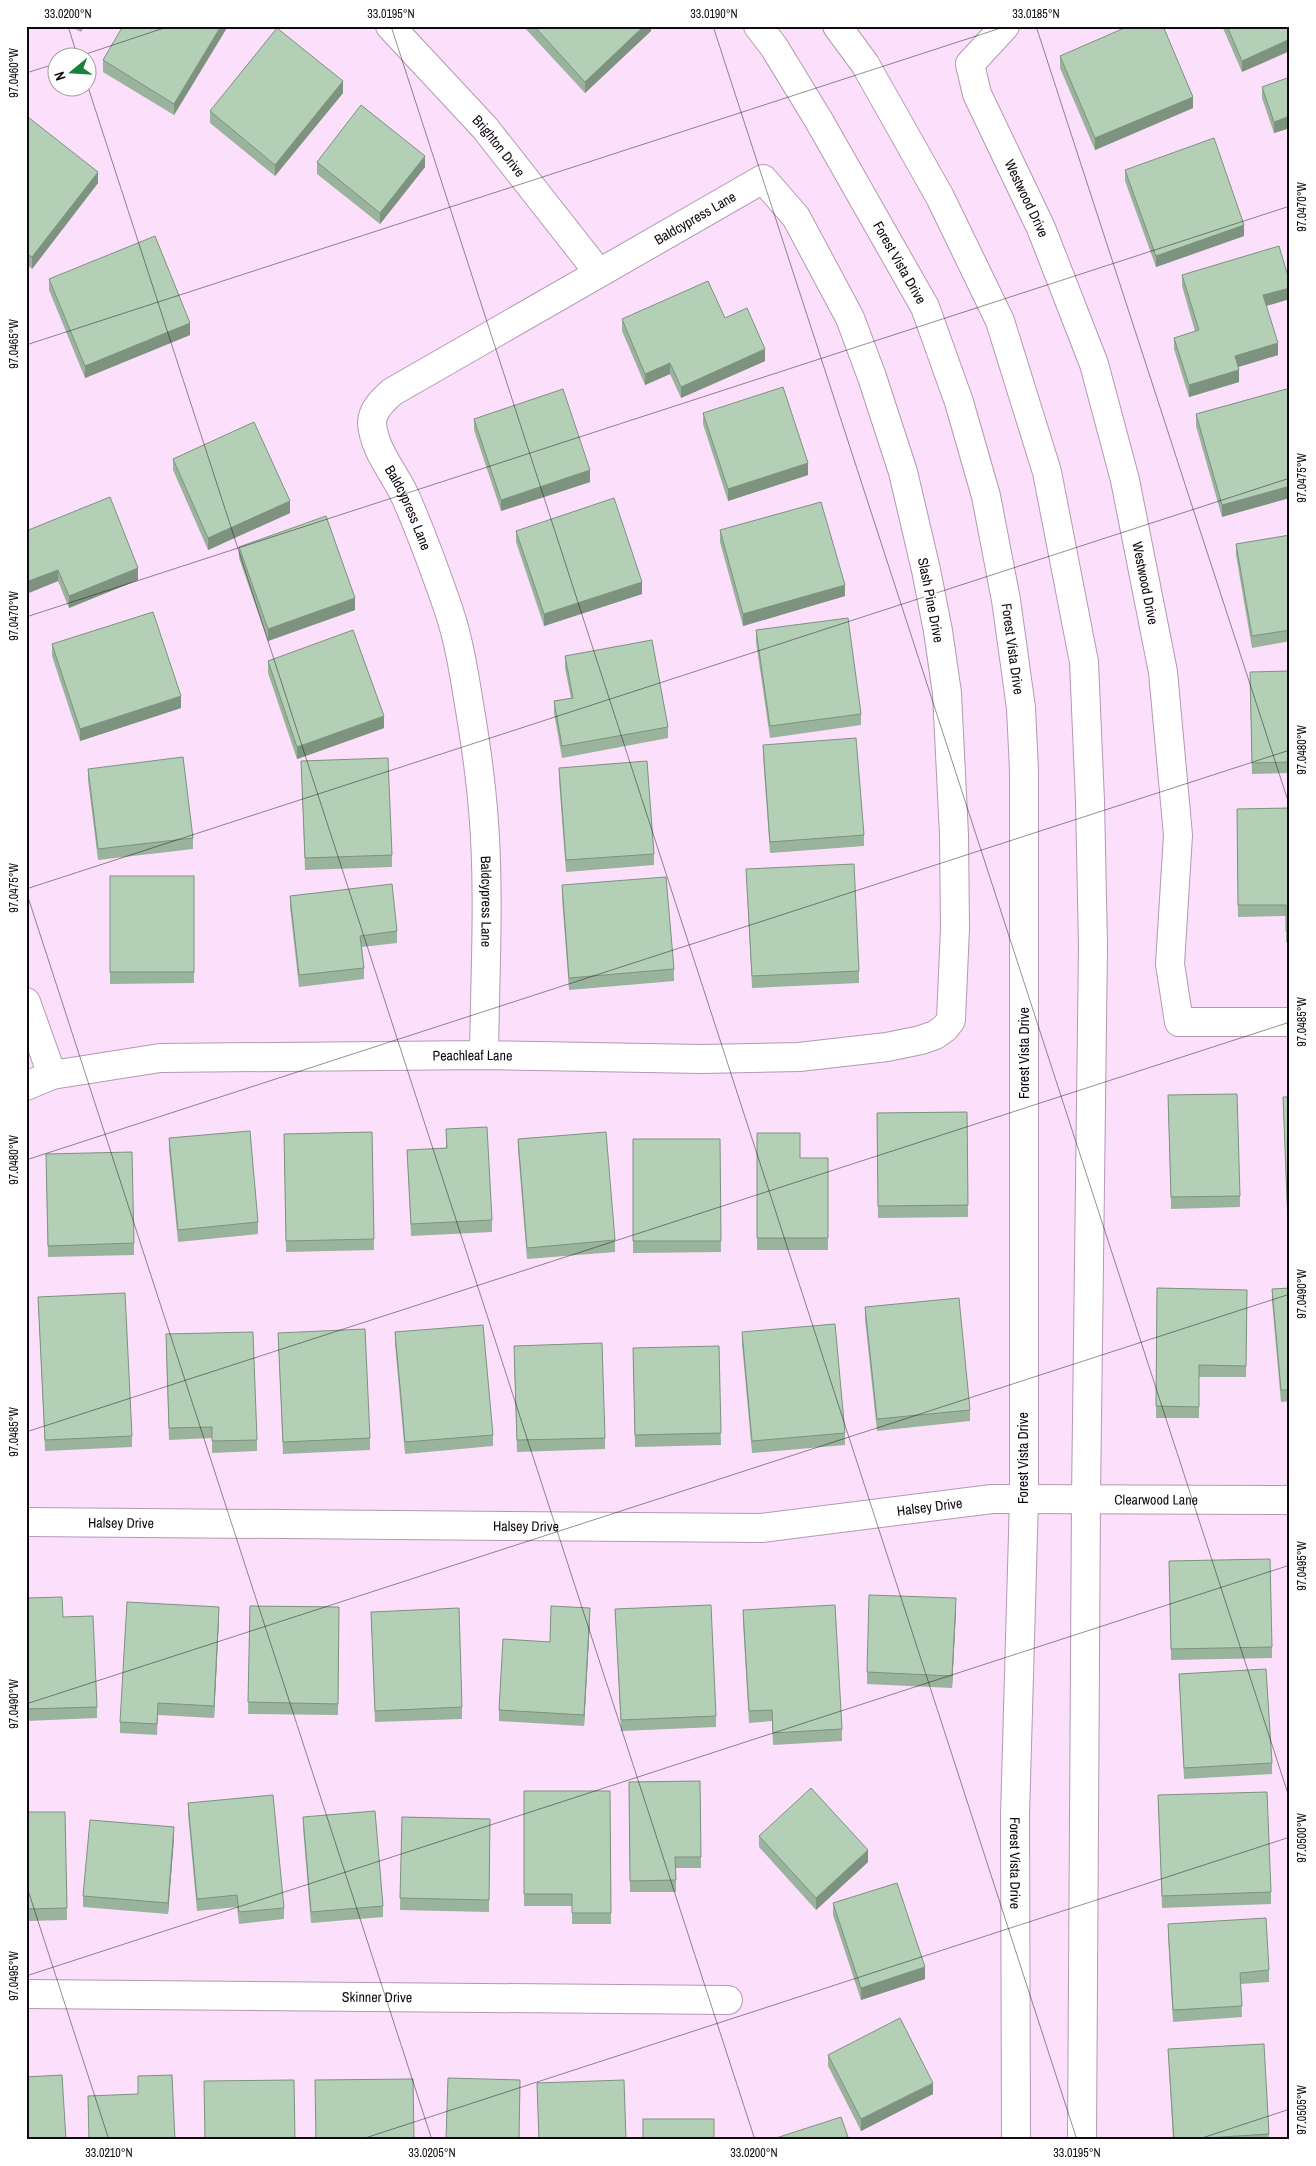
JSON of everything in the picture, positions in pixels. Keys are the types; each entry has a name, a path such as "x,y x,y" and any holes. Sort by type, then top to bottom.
{"street":[{"name":"Brighton Drive","path":"390,26 485,128 599,273"},
{"name":"Forest Vista Drive","path":"758,26 774,47 818,120 924,307 959,402 986,496 1006,600 1021,708 1024,770 1024,1498 1015,1816 1016,2140"},
{"path":"837,26 865,64 940,197 1000,321 1047,472 1084,662 1090,801 1093,946 1086,1499 1082,2140"},
{"name":"Westwood Drive","path":"1005,26 970,64 977,94 1041,228 1094,364 1125,480 1163,672 1178,835 1170,964 1179,1022 1290,1022"},
{"name":"Baldcypress Lane","path":"484,1055 485,847 478,761 466,688 450,614 428,552 405,496 381,453 374,436 372,420 380,402 392,392 763,179"},
{"name":"Slash Pine Drive","path":"763,179 796,217 850,318 872,377 903,472 938,631 947,693 954,836 954,946 950,1020 945,1028 935,1035 921,1040"},
{"path":"26,1002 52,1075"},
{"name":"Peachleaf Lane","path":"26,1086 52,1075 160,1058 484,1055 702,1060 789,1057 887,1047 921,1040"},
{"name":"Clearwood Lane","path":"1024,1498 1290,1500"},
{"name":"Halsey Drive","path":"26,1522 761,1528 992,1499 1024,1498"},
{"name":"Skinner Drive","path":"26,1994 728,2000"}],"building":[{"path":"123,26 221,26 174,104 103,60"},
{"path":"534,26 644,26 585,82"},
{"path":"1129,26 1163,26 1193,97 1095,138 1060,56"},
{"path":"1227,26 1290,26 1290,39 1242,61"},
{"path":"277,28 343,81 275,165 210,111"},
{"path":"1290,77 1290,116 1274,122 1262,87"},
{"path":"361,105 425,156 380,213 317,162"},
{"path":"28,117 98,172 32,257 26,253 26,119"},
{"path":"1214,138 1244,225 1156,256 1125,170"},
{"path":"155,236 190,323 85,366 49,279"},
{"path":"1279,246 1290,288 1263,295 1278,343 1235,356 1239,370 1189,385 1174,338 1199,330 1182,275"},
{"path":"708,281 725,318 747,308 765,349 681,387 670,363 645,374 622,319"},
{"path":"783,387 808,463 728,489 703,413"},
{"path":"1290,388 1290,486 1222,505 1196,414"},
{"path":"563,389 590,470 501,500 474,419"},
{"path":"254,422 290,501 208,538 173,459"},
{"path":"110,497 138,568 69,596 58,570 26,582 26,531"},
{"path":"614,498 642,582 544,614 516,531"},
{"path":"821,502 845,585 743,614 720,530"},
{"path":"326,516 355,598 268,629 239,547"},
{"path":"1290,535 1290,630 1252,636 1236,544"},
{"path":"153,612 181,696 80,729 52,644"},
{"path":"848,618 861,714 770,726 756,630"},
{"path":"353,630 384,716 297,747 268,661"},
{"path":"652,640 668,727 562,746 554,701 573,698 565,656"},
{"path":"1290,671 1290,762 1252,763 1250,672"},
{"path":"856,738 864,835 770,842 763,745"},
{"path":"183,757 193,838 98,849 88,769"},
{"path":"388,758 392,855 305,858 301,761"},
{"path":"647,761 654,854 566,860 559,768"},
{"path":"1290,808 1290,931 1286,931 1286,905 1238,905 1237,809"},
{"path":"854,864 859,971 752,976 746,869"},
{"path":"110,876 194,876 194,972 110,972"},
{"path":"666,877 674,969 569,978 562,885"},
{"path":"392,884 397,931 360,936 364,968 299,975 290,896"},
{"path":"1237,1094 1240,1196 1171,1197 1168,1095"},
{"path":"1283,1097 1290,1097 1290,1223 1288,1223"},
{"path":"967,1112 968,1205 878,1206 877,1113"},
{"path":"487,1127 492,1220 411,1224 407,1150 447,1148 446,1129"},
{"path":"250,1131 258,1222 178,1230 169,1138"},
{"path":"372,1132 374,1239 286,1241 284,1134"},
{"path":"606,1132 615,1240 527,1248 518,1139"},
{"path":"757,1133 800,1133 800,1158 828,1158 828,1238 757,1238"},
{"path":"633,1139 720,1139 721,1241 633,1241"},
{"path":"132,1152 134,1243 48,1246 46,1154"},
{"path":"1157,1288 1247,1290 1246,1366 1199,1365 1199,1407 1156,1406"},
{"path":"1290,1288 1290,1390 1281,1390 1272,1289"},
{"path":"125,1293 132,1436 45,1440 38,1297"},
{"path":"959,1298 970,1410 877,1419 865,1307"},
{"path":"835,1324 845,1433 752,1441 742,1332"},
{"path":"483,1325 493,1435 405,1442 395,1332"},
{"path":"365,1329 370,1438 283,1442 278,1333"},
{"path":"253,1332 257,1440 212,1441 212,1427 169,1428 166,1334"},
{"path":"602,1343 605,1438 517,1440 514,1346"},
{"path":"719,1346 721,1433 635,1435 633,1348"},
{"path":"1270,1559 1272,1647 1171,1649 1169,1561"},
{"path":"869,1595 956,1598 952,1676 867,1672"},
{"path":"62,1597 63,1617 93,1616 97,1707 26,1709 26,1598"},
{"path":"127,1602 219,1607 214,1706 158,1703 157,1724 120,1722"},
{"path":"711,1605 716,1716 621,1720 615,1609"},
{"path":"835,1605 842,1729 773,1733 772,1710 749,1711 743,1610"},
{"path":"250,1606 339,1607 338,1704 248,1702"},
{"path":"551,1606 590,1608 584,1715 499,1710 503,1639 550,1642"},
{"path":"459,1608 462,1707 375,1711 371,1612"},
{"path":"1266,1669 1272,1763 1184,1768 1179,1674"},
{"path":"700,1781 701,1857 675,1857 676,1880 630,1881 629,1782"},
{"path":"811,1788 868,1850 816,1898 759,1836"},
{"path":"524,1791 610,1791 611,1913 572,1913 572,1894 524,1894"},
{"path":"1267,1792 1271,1892 1162,1896 1158,1795"},
{"path":"273,1795 284,1908 239,1912 237,1895 197,1899 188,1803"},
{"path":"375,1811 383,1906 311,1912 303,1817"},
{"path":"26,1812 65,1812 67,1908 28,1909"},
{"path":"402,1817 490,1819 489,1900 400,1898"},
{"path":"90,1820 174,1827 168,1903 83,1896"},
{"path":"897,1883 925,1967 861,1988 833,1903"},
{"path":"1266,1918 1269,1970 1240,1973 1242,2006 1173,2010 1168,1924"},
{"path":"900,2018 933,2083 861,2119 828,2055"},
{"path":"1264,2044 1269,2134 1174,2140 1168,2049"},
{"path":"62,2075 66,2140 26,2140 26,2077"},
{"path":"172,2075 175,2140 89,2140 88,2096 138,2094 138,2076"},
{"path":"448,2078 520,2080 519,2140 446,2140"},
{"path":"413,2079 414,2140 316,2140 315,2080"},
{"path":"294,2080 295,2140 205,2140 204,2081"},
{"path":"624,2080 626,2140 539,2140 537,2083"},
{"path":"841,2117 849,2140 770,2140"},
{"path":"643,2119 714,2119 714,2140 643,2140"}]}
